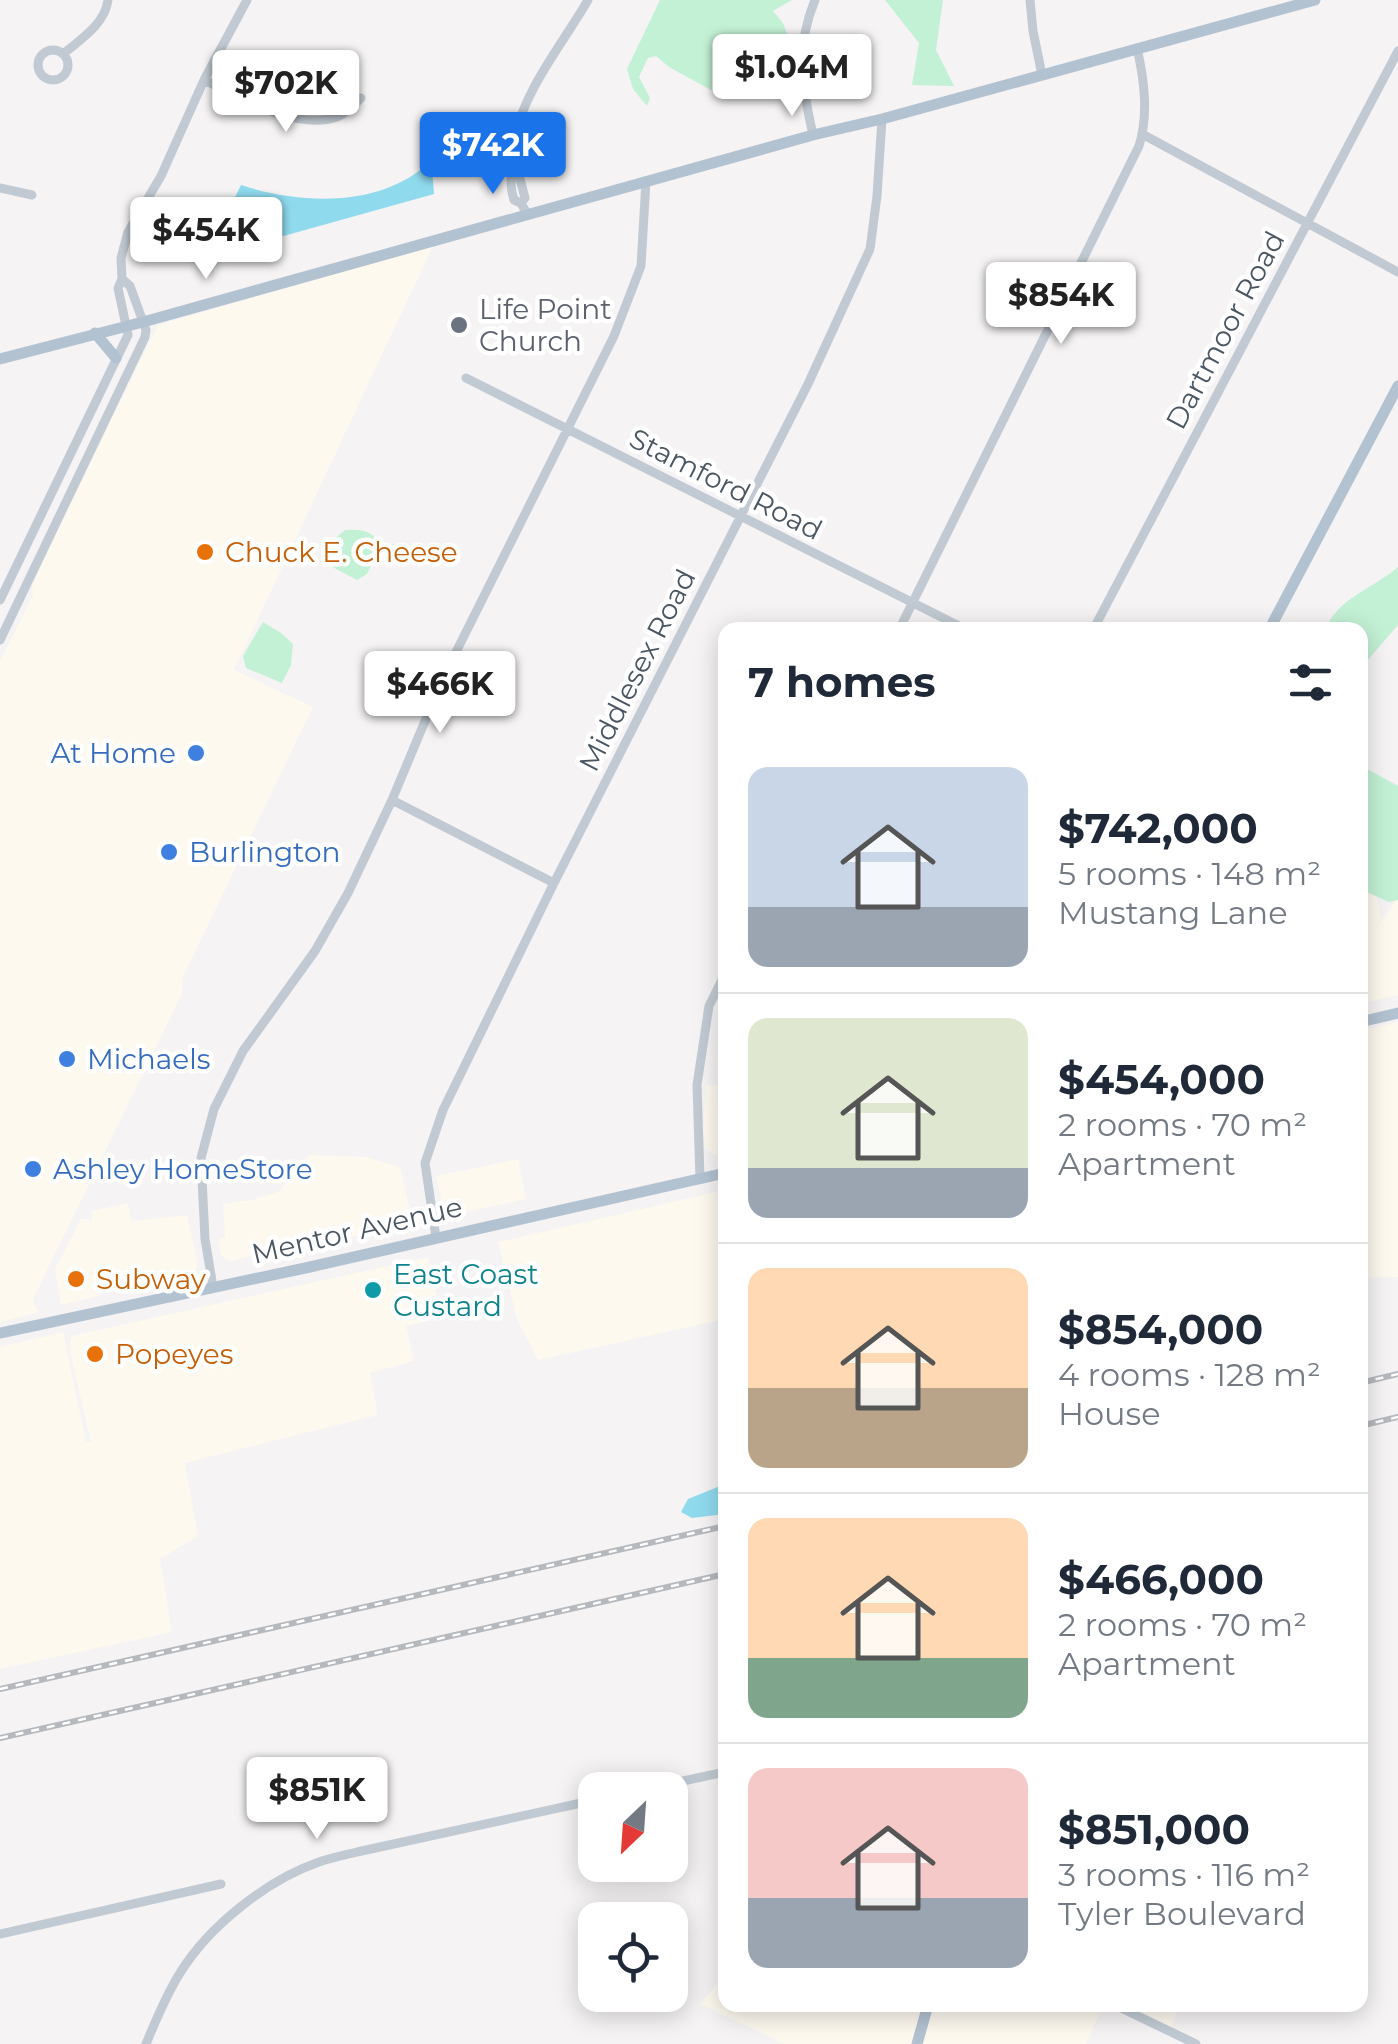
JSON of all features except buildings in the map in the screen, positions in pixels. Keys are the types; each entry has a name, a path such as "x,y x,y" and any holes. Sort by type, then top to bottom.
{"main road":[{"path":"0,358 143,322 524,209 882,119 1315,0"},
{"path":"95,334 116,358"},
{"path":"1273,622 1398,386"},
{"path":"1368,1020 1398,1013"},
{"name":"Mentor Avenue","path":"0,1333 718,1175"},
{"path":"918,2044 926,2012"}],"street":[{"path":"63,54 101,20 108,0"},
{"path":"0,600 128,335 118,288 128,232 161,176 204,80 248,0"},
{"path":"524,209 514,200 508,182 516,132 547,62 588,0"},
{"path":"813,134 803,89 802,47 814,0"},
{"path":"1030,0 1042,76"},
{"path":"903,622 1134,157 1142,134 1144,88 1137,48"},
{"name":"Dartmoor Road","path":"1097,622 1398,51"},
{"path":"204,80 263,108 303,119 341,116 361,98"},
{"name":"Middlesex Road","path":"436,1238 425,1163 443,1110 808,384 870,248 882,119"},
{"path":"1142,134 1398,272"},
{"path":"213,1286 205,1239 201,1158 214,1108 242,1051 315,951 348,893 443,678 614,336 641,266 646,181"},
{"path":"0,188 32,195"},
{"path":"0,640 145,337 130,286 122,280"},
{"name":"Stamford Road","path":"466,378 952,622"},
{"path":"392,800 554,883"},
{"path":"700,1179 696,1085 709,1006 718,988"},
{"path":"688,1780 718,1774"},
{"path":"146,2044 161,2007 196,1950 249,1900 283,1878 355,1852 578,1804"},
{"path":"0,1934 221,1884"},
{"path":"1130,2012 1196,2044"}],"shaded area":[{"path":"433,246 234,670 313,707 183,977 182,994 33,1299 40,1312 0,1322 0,661 33,596 32,585 158,325"},
{"path":"1376,894 1381,918 1378,925 1398,898 1398,995 1368,1002 1368,896"},
{"path":"1398,1022 1398,1277 1368,1278 1368,1029"},
{"path":"706,1085 718,1085 718,1156 705,1149"},
{"path":"310,1155 366,1157 400,1167 413,1223 230,1261 221,1255 218,1239 225,1237 223,1204 278,1192"},
{"path":"518,1159 526,1199 445,1217 436,1176"},
{"path":"718,1192 718,1321 538,1360 517,1319 498,1242"},
{"path":"128,1203 132,1221 187,1215 198,1265 192,1275 104,1289 98,1291 99,1296 61,1305 55,1269 81,1219 88,1219 91,1224 92,1211"},
{"path":"428,1257 441,1318 406,1326 414,1361 370,1373 378,1415 185,1463 198,1536 160,1559 172,1632 0,1669 0,1347 63,1332 86,1442 91,1442 70,1351 71,1336"},
{"path":"718,1983 718,2012 924,2012 915,2044 785,2044 700,2004"},
{"path":"929,2012 1100,2012 1086,2044 920,2044"},
{"path":"1139,2012 1177,2012 1171,2027"}],"green space":[{"path":"660,0 792,0 773,11 783,23 796,58 785,76 762,87 711,90 656,56 648,58 639,77 650,98 647,106 633,89 627,69"},
{"path":"885,0 943,0 936,50 954,86 912,85 919,43"},
{"path":"345,530 366,532 380,547 367,574 357,580 323,562 326,546"},
{"path":"1398,567 1398,625 1368,660 1368,622 1330,622 1347,602"},
{"path":"263,622 293,644 291,665 282,683 246,668 243,656"},
{"path":"1368,769 1398,786 1398,900 1389,902 1368,893"}],"water":[{"path":"426,165 432,169 434,194 219,254 211,251 241,185 288,196 337,198 385,189"},
{"path":"718,1487 718,1515 692,1518 681,1512 688,1499"}],"railway":[{"path":"1368,1381 1398,1374"},
{"path":"1368,1424 1398,1417"},
{"path":"0,1689 718,1528"},
{"path":"0,1738 718,1576"}],"place":[{"name":"Life Point Church","path":"459,325"},
{"name":"Chuck E. Cheese","path":"205,552"},
{"name":"At Home","path":"196,753"},
{"name":"Burlington","path":"169,852"},
{"name":"Michaels","path":"67,1059"},
{"name":"Ashley HomeStore","path":"33,1169"},
{"name":"Subway","path":"76,1279"},
{"name":"East Coast Custard","path":"373,1290"},
{"name":"Popeyes","path":"95,1354"}]}
